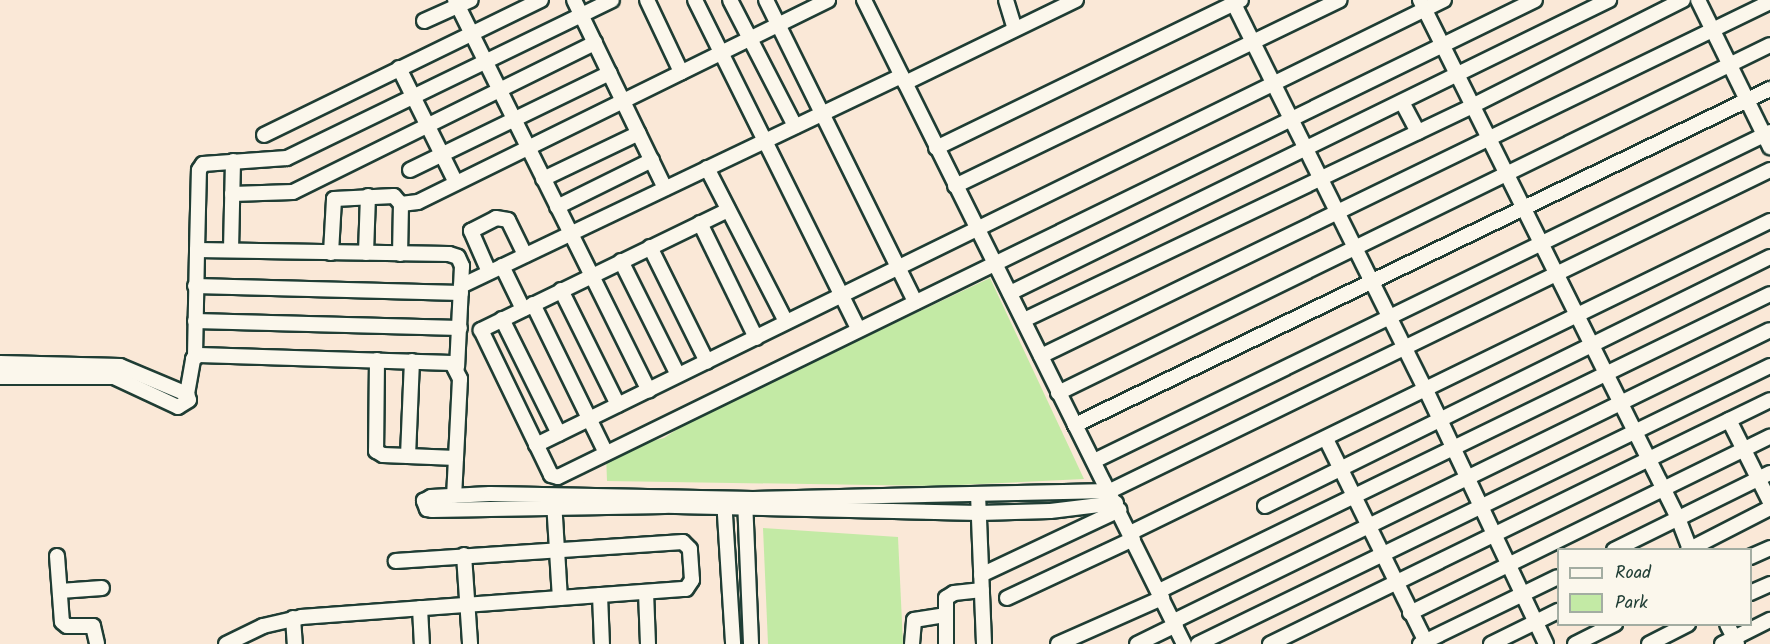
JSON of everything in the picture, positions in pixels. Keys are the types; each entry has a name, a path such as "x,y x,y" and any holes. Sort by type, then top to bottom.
{"street":[{"path":"264,135 541,0"},
{"path":"574,0 665,188"},
{"path":"0,377 114,377 181,408 189,400 187,394 195,356 195,286 200,166 233,162 279,162 612,0"},
{"path":"647,0 681,72"},
{"path":"695,0 858,328"},
{"path":"730,0 795,126"},
{"path":"766,0 820,114 915,302"},
{"path":"401,204 418,202 828,0"},
{"path":"864,0 1024,320 1058,393 1115,501 1184,644"},
{"path":"1006,0 1015,29"},
{"path":"195,286 461,289 489,272 820,114 903,80 1076,0"},
{"path":"956,186 1338,0"},
{"path":"536,445 756,338 840,292 1273,84 1422,5 1444,0"},
{"path":"728,210 484,328 481,334 551,475 558,477 858,328 1443,47 1535,0"},
{"path":"1010,293 1609,0"},
{"path":"1024,320 1472,106 1683,0"},
{"path":"1094,461 1768,138 1747,101 1698,0"},
{"path":"936,148 1236,1 1273,84 1425,388 1437,421 1546,644"},
{"path":"424,21 461,2 471,33 485,62 649,390"},
{"path":"1041,356 1770,2"},
{"path":"1422,5 1526,210 1555,274 1592,344 1662,490 1678,518 1689,548"},
{"path":"232,194 293,192 595,43"},
{"path":"1058,393 1770,45"},
{"path":"399,68 456,183"},
{"path":"410,170 513,118 610,73"},
{"path":"1075,425 1526,210 1770,89"},
{"path":"1402,102 1418,132"},
{"path":"543,179 639,133"},
{"path":"557,207 652,160"},
{"path":"231,250 233,162"},
{"path":"707,168 786,322"},
{"path":"981,575 1115,501 1404,348 1770,170"},
{"path":"366,254 368,196"},
{"path":"331,253 334,199 394,196 401,204 400,254"},
{"path":"489,272 471,231 496,218 508,220 525,255"},
{"path":"1007,598 1425,388 1770,221"},
{"path":"700,223 756,338"},
{"path":"650,248 707,362"},
{"path":"197,250 458,256 461,289 454,496"},
{"path":"1265,506 1770,257"},
{"path":"621,261 678,375"},
{"path":"502,266 528,306 590,419 606,453"},
{"path":"561,290 618,405"},
{"path":"1058,644 1770,294"},
{"path":"502,319 559,434"},
{"path":"195,321 460,328"},
{"path":"1137,644 1368,527 1770,330"},
{"path":"195,356 448,362 457,367"},
{"path":"377,360 375,448 382,455 456,458"},
{"path":"408,456 411,361"},
{"path":"0,363 120,366 187,394"},
{"path":"1198,644 1770,366"},
{"path":"1270,644 1770,400"},
{"path":"1730,420 1744,450 1764,476 1770,502"},
{"path":"1410,613 1770,437"},
{"path":"1326,439 1424,643 1557,577"},
{"path":"1616,548 1764,476"},
{"path":"558,477 554,501 560,598"},
{"path":"744,503 978,494 1115,501"},
{"path":"978,494 984,644"},
{"path":"554,501 432,510 424,506 426,497 454,496 554,501 724,502 978,513 1050,511 1115,501"},
{"path":"724,502 733,644"},
{"path":"744,503 751,644"},
{"path":"1691,548 1770,508"},
{"path":"226,644 256,637 293,618 686,589 691,585 686,542 396,561"},
{"path":"1752,556 1770,548"},
{"path":"464,555 470,644"},
{"path":"57,556 62,622 67,626 93,626 97,644"},
{"path":"1752,592 1770,584"},
{"path":"60,591 102,588"},
{"path":"946,644 945,615 949,595 982,590"},
{"path":"646,592 648,644"},
{"path":"587,644 602,644 600,595"},
{"path":"420,608 422,644"},
{"path":"1491,644 1557,612"},
{"path":"912,644 914,620 945,615"},
{"path":"293,618 295,644"},
{"path":"1727,626 1731,642 1770,620"},
{"path":"1575,644 1591,630 1607,626"},
{"path":"1648,644 1684,626"}],"green space":[{"path":"990,278 1084,479 937,486 607,481 606,453 664,438 694,418"},
{"path":"763,528 898,537 903,644 768,644"}]}
